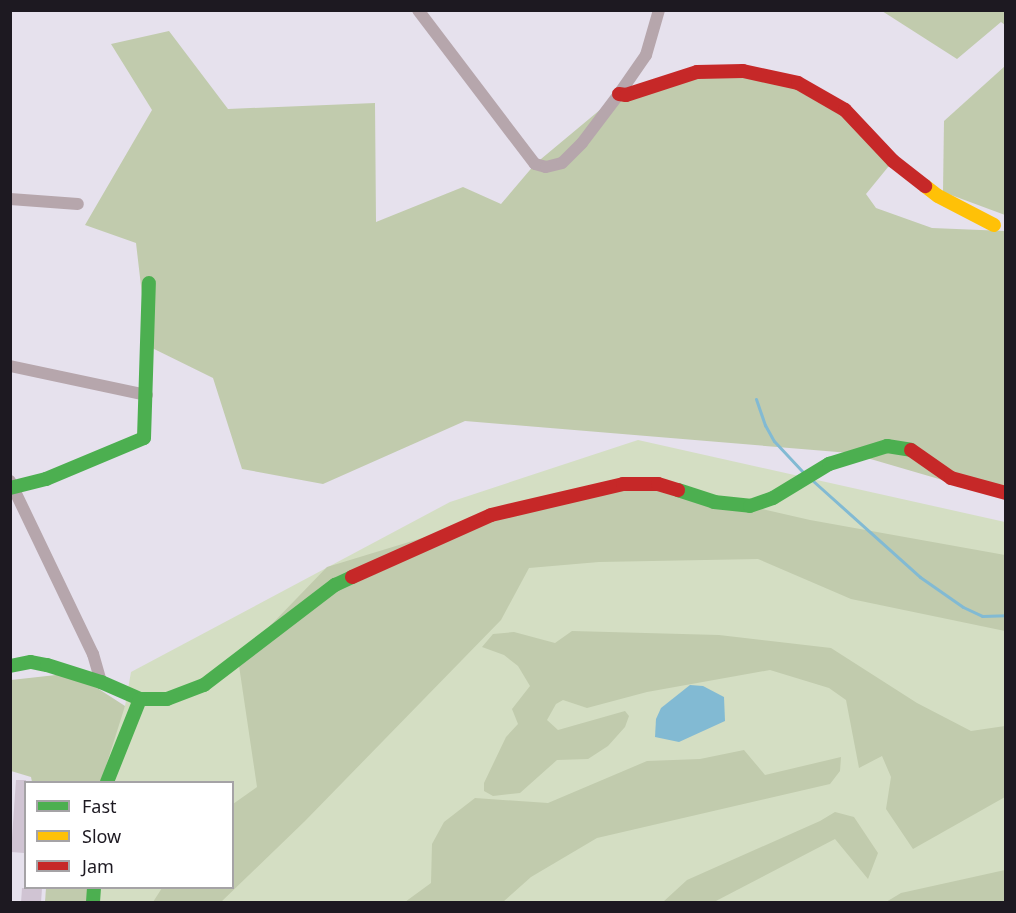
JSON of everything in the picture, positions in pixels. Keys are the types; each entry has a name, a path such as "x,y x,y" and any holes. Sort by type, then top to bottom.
{"street":[{"path":"418,10 539,165 555,166 562,163 582,143 646,55 659,10"},
{"path":"619,94 627,95 697,72 743,71 798,83 845,110 893,161 938,196 994,225"},
{"path":"10,199 78,204"},
{"path":"101,682 93,654 12,486 46,478 144,438 149,283"},
{"path":"10,366 147,395"},
{"path":"10,666 31,662 46,664 101,682 140,699 167,699 204,685 335,585 491,515 622,484 658,484 714,502 750,506 773,498 829,464 887,446 911,450 951,478 1005,493"},
{"path":"107,781 140,699"}],"green space":[{"path":"882,11 1005,11 1005,25 1001,22 957,59"},
{"path":"169,31 228,109 375,103 376,222 463,187 501,204 535,164 619,94 733,71 821,94 893,161 866,194 876,208 932,228 1005,231 1005,493 980,491 850,453 465,421 323,484 242,469 213,378 148,346 136,243 85,225 152,110 111,44"},
{"path":"1005,66 1005,215 943,192 944,121"},
{"path":"638,440 1005,522 1005,902 47,902 49,889 234,889 234,781 88,781 125,706 131,672 450,502"},
{"path":"623,477 810,520 1005,555 1005,631 851,599 758,559 599,562 529,568 501,620 305,821 221,902 153,902 161,889 234,889 234,803 257,787 238,659 327,567"},
{"path":"572,631 719,635 831,648 917,703 971,731 1005,726 1005,797 913,849 886,809 891,777 882,756 859,768 846,700 829,688 770,670 647,692 587,708 563,700 556,704 547,720 558,730 625,711 629,716 625,727 608,746 588,759 557,760 520,793 493,796 484,791 484,783 506,737 518,724 512,709 530,686 518,666 504,655 482,647 493,634 514,632 555,643"},
{"path":"74,673 125,706 101,781 32,781 31,777 11,771 11,680"},
{"path":"744,750 765,775 841,757 840,771 830,784 597,838 531,877 503,902 405,902 431,883 432,844 444,822 475,798 548,803 647,761 700,759"},
{"path":"835,812 854,817 878,853 868,879 835,839 714,902 663,902 687,880 820,821"},
{"path":"1005,870 1005,902 886,902 901,893"},
{"path":"46,889 90,889 90,902 45,902"}],"water":[{"path":"690,685 703,686 724,697 725,721 679,742 655,737 656,719 661,708"}],"building":[{"path":"16,780 26,780 24,781 24,853 11,852"},
{"path":"22,888 42,889 41,903 21,903"}],"waterway":[{"path":"756,399 765,425 774,441 803,472"},
{"path":"812,480 920,577 963,607 982,616 1006,615"}],"traffic: fast":[{"path":"10,488 46,479 144,438 149,283"},
{"path":"678,490 714,502 750,506 773,498 829,464 887,446 911,450"},
{"path":"10,666 31,662 47,665 101,682 140,699 167,699 204,685 335,585 352,577"},
{"path":"107,781 140,699"},
{"path":"93,902 94,889"}],"traffic: slow":[{"path":"925,186 938,196 994,225"}],"traffic: jam":[{"path":"619,94 626,95 697,72 743,71 798,83 845,110 893,161 925,186"},
{"path":"911,450 951,478 1006,493"},
{"path":"352,577 491,515 623,484 658,484 678,490"}]}
